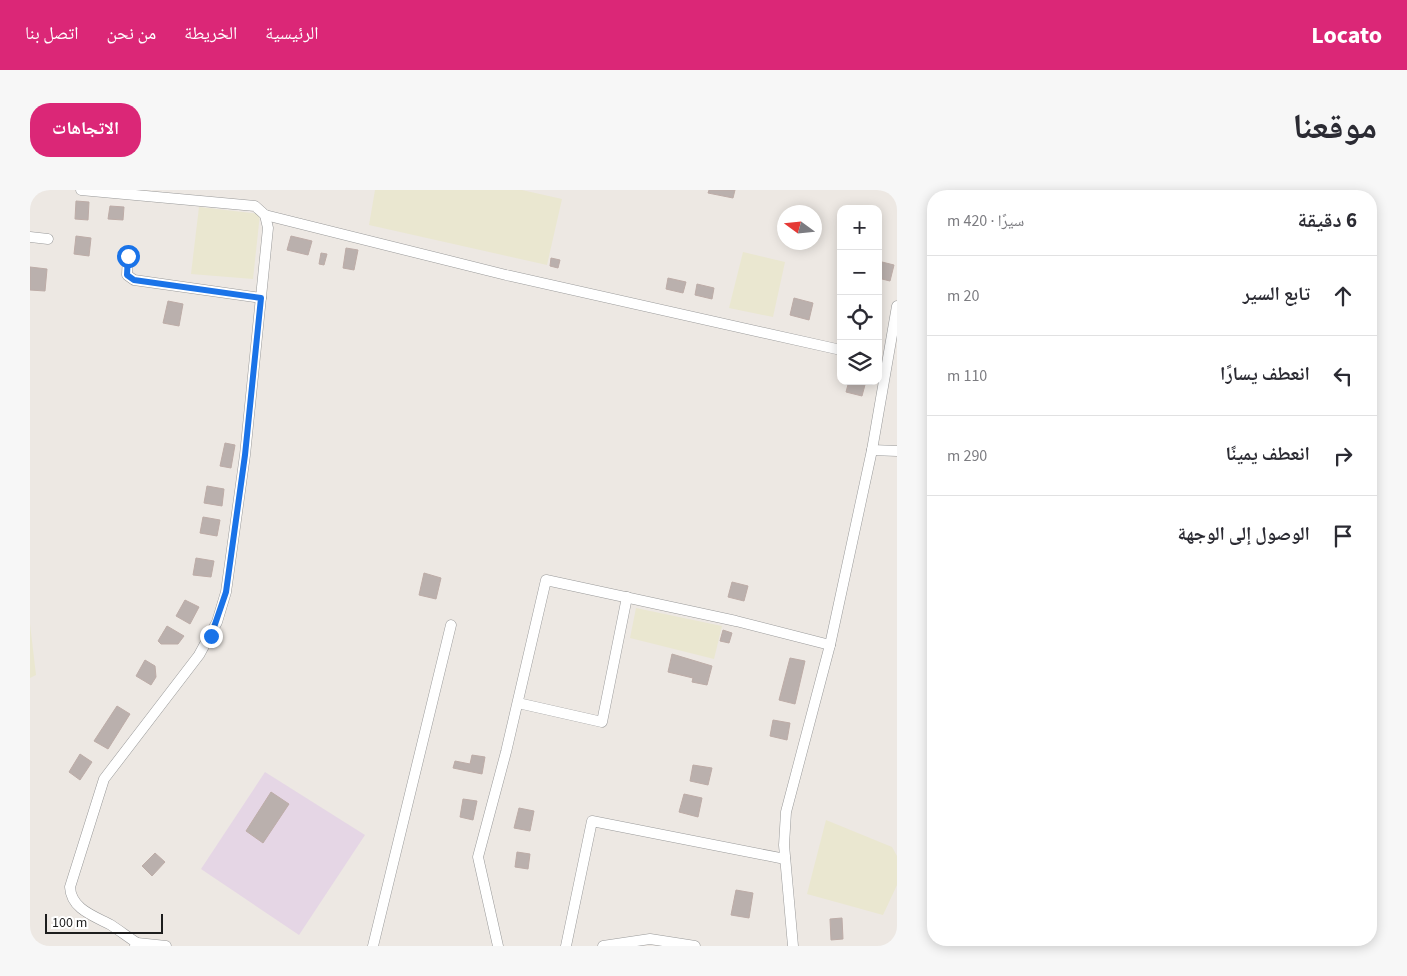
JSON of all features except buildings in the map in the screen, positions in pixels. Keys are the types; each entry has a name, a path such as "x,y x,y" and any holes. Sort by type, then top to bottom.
{"street":[{"path":"80,190 255,206 265,215 506,275 837,349"},
{"path":"166,946 136,945 78,906 70,894 70,887 104,779 174,690 203,648 217,622 226,592 239,502 266,256 268,228 265,215"},
{"path":"30,237 48,239"},
{"path":"128,256 127,275 134,280 261,298"},
{"path":"794,946 785,859 786,812 830,645 872,450 883,360 897,306"},
{"path":"872,450 897,452"},
{"path":"498,946 478,857 518,703 546,580 736,621 830,645"},
{"path":"518,703 602,722 627,597"},
{"path":"373,946 451,625"},
{"path":"566,946 592,820 785,859"},
{"path":"603,946 650,940 695,946"}],"shaded area":[{"path":"375,190 522,190 562,199 547,265 369,225"},
{"path":"199,207 260,214 253,279 191,274"},
{"path":"743,252 785,262 773,317 729,308"},
{"path":"636,608 722,626 714,659 630,638"},
{"path":"30,624 36,675 30,678"},
{"path":"265,772 365,835 299,935 201,869"},
{"path":"826,820 892,847 897,856 897,885 883,915 807,894"}],"route":[{"path":"128,256 127,275 134,280 261,298 245,455 226,592 211,636"}]}
